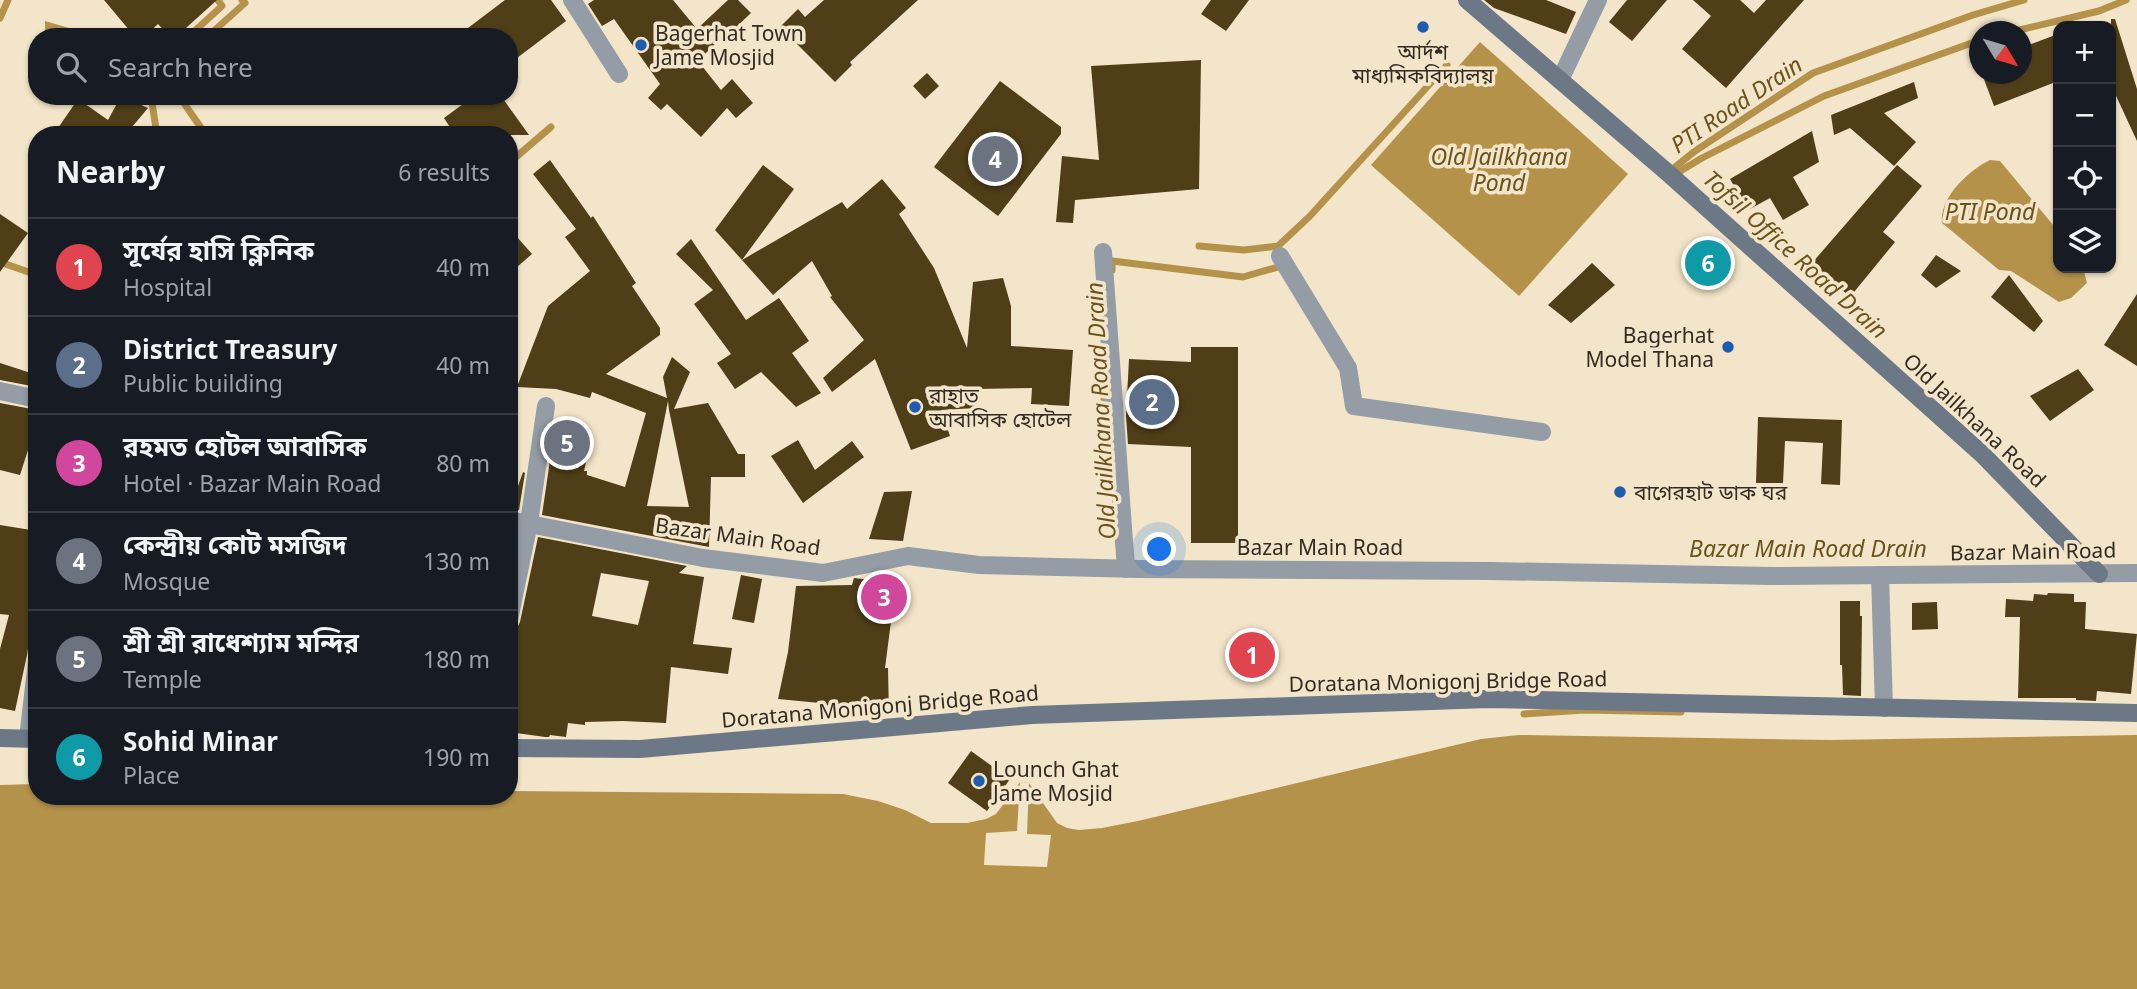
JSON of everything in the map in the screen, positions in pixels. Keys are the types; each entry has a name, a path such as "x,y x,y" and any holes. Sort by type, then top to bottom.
{"main road":[{"name":"Old Jailkhana Road","path":"1467,0 1776,268 1982,454 2099,574"},
{"name":"Doratana Monigonj Bridge Road","path":"518,748 640,749 1032,715 1488,699 2137,713"},
{"path":"0,738 28,738"}],"street":[{"path":"572,0 619,74"},
{"path":"1560,80 1598,0"},
{"path":"1103,252 1126,569"},
{"path":"1280,256 1348,368 1354,407 1542,432"},
{"path":"0,391 28,397"},
{"path":"518,576 529,523 546,406"},
{"name":"Bazar Main Road","path":"518,521 703,558 823,573 908,556 979,565 1126,569 1773,576 2137,573"},
{"path":"1880,575 1884,708"}],"water":[{"path":"45,21 69,28 45,28"},
{"name":"Old Jailkhana Pond","path":"1480,42 1628,174 1519,296 1371,165"},
{"name":"PTI Pond","path":"1990,160 2000,161 2053,225 2053,273 2084,273 2087,283 2071,298 2059,302 2011,271 1999,270 1942,223 1942,214 1950,195 1973,171"},
{"path":"1519,735 1830,740 2137,735 2137,989 0,989 0,785 28,784 28,805 518,805 518,791 843,794 878,801 931,823 967,823 996,814 1020,782 1029,783 1057,823 1079,830 1138,821 1481,739"}],"pier":[{"path":"1020,782 1029,783 1027,834 1051,835 1047,867 984,865 986,833 1017,831"}],"building":[{"path":"104,0 217,0 186,28 162,28 158,24 154,28 127,28"},
{"path":"505,0 551,0 566,21 518,57 518,28 468,28"},
{"path":"594,0 673,0 697,29 728,0 738,0 751,13 732,31 730,29 698,61 721,90 732,79 753,103 736,118 727,108 701,137 667,104 661,110 648,98 660,84 614,19 602,26 588,4"},
{"path":"824,0 918,0 850,62 852,65 835,82 780,27 798,9 805,17"},
{"path":"1211,0 1249,0 1226,31 1201,14"},
{"path":"1484,0 1546,0 1576,12 1566,34 1494,8"},
{"path":"1627,0 1667,0 1632,41 1609,22"},
{"path":"1693,0 1740,0 1754,13 1766,0 1804,0 1726,88 1682,49 1711,16"},
{"path":"2116,22 2137,89 2137,141 2116,96"},
{"path":"2053,36 2053,83 1994,106 1986,84 2032,84 2032,44"},
{"path":"1201,60 1199,189 1075,200 1073,223 1056,222 1062,156 1099,160 1091,66"},
{"path":"927,73 939,86 925,99 913,86"},
{"path":"1000,81 1061,127 1061,134 998,216 934,167"},
{"path":"1914,82 1918,98 1884,113 1916,142 1894,166 1850,128 1834,135 1831,115"},
{"path":"74,105 87,105 108,120 116,105 141,105 148,108 133,126 59,126"},
{"path":"462,105 507,105 529,135 518,135 518,126 449,126 444,118"},
{"path":"1812,131 1819,162 1793,177 1809,205 1783,220 1770,198 1748,210 1730,179"},
{"path":"550,160 591,218 593,216 636,283 632,286 660,328 660,335 606,374 667,398 663,377 672,357 690,372 674,409 708,403 738,454 745,454 745,477 711,477 709,547 542,515 555,426 592,436 584,471 587,471 587,475 625,487 646,413 592,392 590,398 556,389 518,387 548,306 590,271 565,237 576,229 533,174","holes":["668,401 669,410 689,507 647,506"]},
{"path":"763,165 794,189 742,260 715,230"},
{"path":"1897,165 1922,186 1883,232 1895,242 1850,297 1812,263"},
{"path":"882,179 906,208 899,214 934,268 967,348 973,282 1003,278 1011,306 1011,346 1073,350 1069,406 1031,404 1032,388 975,389 976,408 941,410 950,436 911,450 875,359 832,392 823,378 864,340 830,297 832,296 812,261 773,295 742,260 842,202 847,209"},
{"path":"0,214 28,233 0,272"},
{"path":"518,238 532,254 518,266"},
{"path":"691,239 746,320 779,298 809,341 792,353 821,393 796,407 761,372 735,389 717,363 731,354 694,304 713,290 676,254"},
{"path":"1936,255 1961,271 1936,288 1921,275"},
{"path":"1592,263 1615,285 1571,323 1548,305"},
{"path":"2009,275 2043,321 2034,332 1991,297"},
{"path":"2137,294 2137,366 2104,345"},
{"path":"1191,347 1238,347 1238,543 1191,543 1191,447 1128,444 1126,416 1129,359 1191,362"},
{"path":"0,363 28,372 28,385 0,380"},
{"path":"2078,369 2094,390 2050,421 2030,396"},
{"path":"0,403 28,408 28,450 20,475 0,470"},
{"path":"1758,417 1842,420 1840,485 1821,484 1823,443 1785,441 1783,483 1756,483"},
{"path":"798,440 815,470 852,441 864,457 803,503 771,456"},
{"path":"523,472 519,510 518,510 518,486"},
{"path":"912,491 903,541 869,539 884,492"},
{"path":"0,525 28,530 28,649 15,711 0,708 0,649 9,615 0,614"},
{"path":"538,537 687,566 679,573 704,577 693,644 732,648 728,674 671,667 666,723 568,723 566,737 518,733 518,626","holes":["601,573 649,581 638,625 592,616"]},
{"path":"741,575 762,579 754,623 732,619"},
{"path":"854,578 896,583 885,668 888,668 889,714 818,717 820,703 778,699 788,652 796,586 852,585"},
{"path":"2034,594 2074,594 2074,602 2086,602 2085,629 2137,634 2131,694 2097,691 2096,701 2076,698 2018,698 2020,617 2005,617 2006,599 2033,601"},
{"path":"1840,601 1860,601 1861,696 1843,695"},
{"path":"1937,602 1938,629 1912,630 1912,603"},
{"name":"Lounch Ghat Jame Mosjid","path":"971,751 1010,779 987,811 948,783"}],"waterway":[{"path":"0,18 8,0"},
{"path":"198,28 222,6 218,0"},
{"path":"217,28 245,3 242,0"},
{"name":"PTI Road Drain","path":"1669,172 1695,151 1813,73 1973,15 2024,0"},
{"name":"Tofsil Office Road Drain","path":"2032,27 2099,11 2126,0"},
{"name":"Tofsil Office Road Drain","path":"1680,176 1677,173 1702,158 1824,96 1969,44"},
{"name":"Old Jailkhana Road Drain","path":"1199,246 1244,250 1278,246 1310,216 1447,65"},
{"path":"152,105 156,126"},
{"path":"185,105 200,126"},
{"path":"518,155 551,127"},
{"name":"Old Jailkhana Road Drain","path":"1112,270 1112,261 1243,277 1285,265"},
{"path":"0,262 28,272"},
{"name":"Old Jailkhana Road Drain","path":"1104,399 1108,435"},
{"path":"1524,714 1584,710 1681,712"}],"place":[{"name":"আর্দশ মাধ্যমিকবিদ্যালয়","path":"1423,27"},
{"name":"Bagerhat Town Jame Mosjid","path":"641,45"},
{"name":"কেন্দ্রীয় কোট মসজিদ","path":"995,159"},
{"name":"Sohid Minar","path":"1708,263"},
{"name":"Bagerhat Model Thana","path":"1728,347"},
{"name":"District Treasury","path":"1152,402"},
{"name":"রাহাত আবাসিক হোটেল","path":"915,407"},
{"name":"শ্রী শ্রী রাধেশ্যাম মন্দির","path":"567,443"},
{"name":"বাগেরহাট ডাক ঘর","path":"1620,492"},
{"name":"রহমত হোটল আবাসিক","path":"884,597"},
{"name":"সূর্যের হাসি ক্লিনিক","path":"1252,655"},
{"name":"Lounch Ghat Jame Mosjid","path":"979,781"}],"water label":[{"name":"Bazar Main Road Drain","path":"1808,548"}]}
